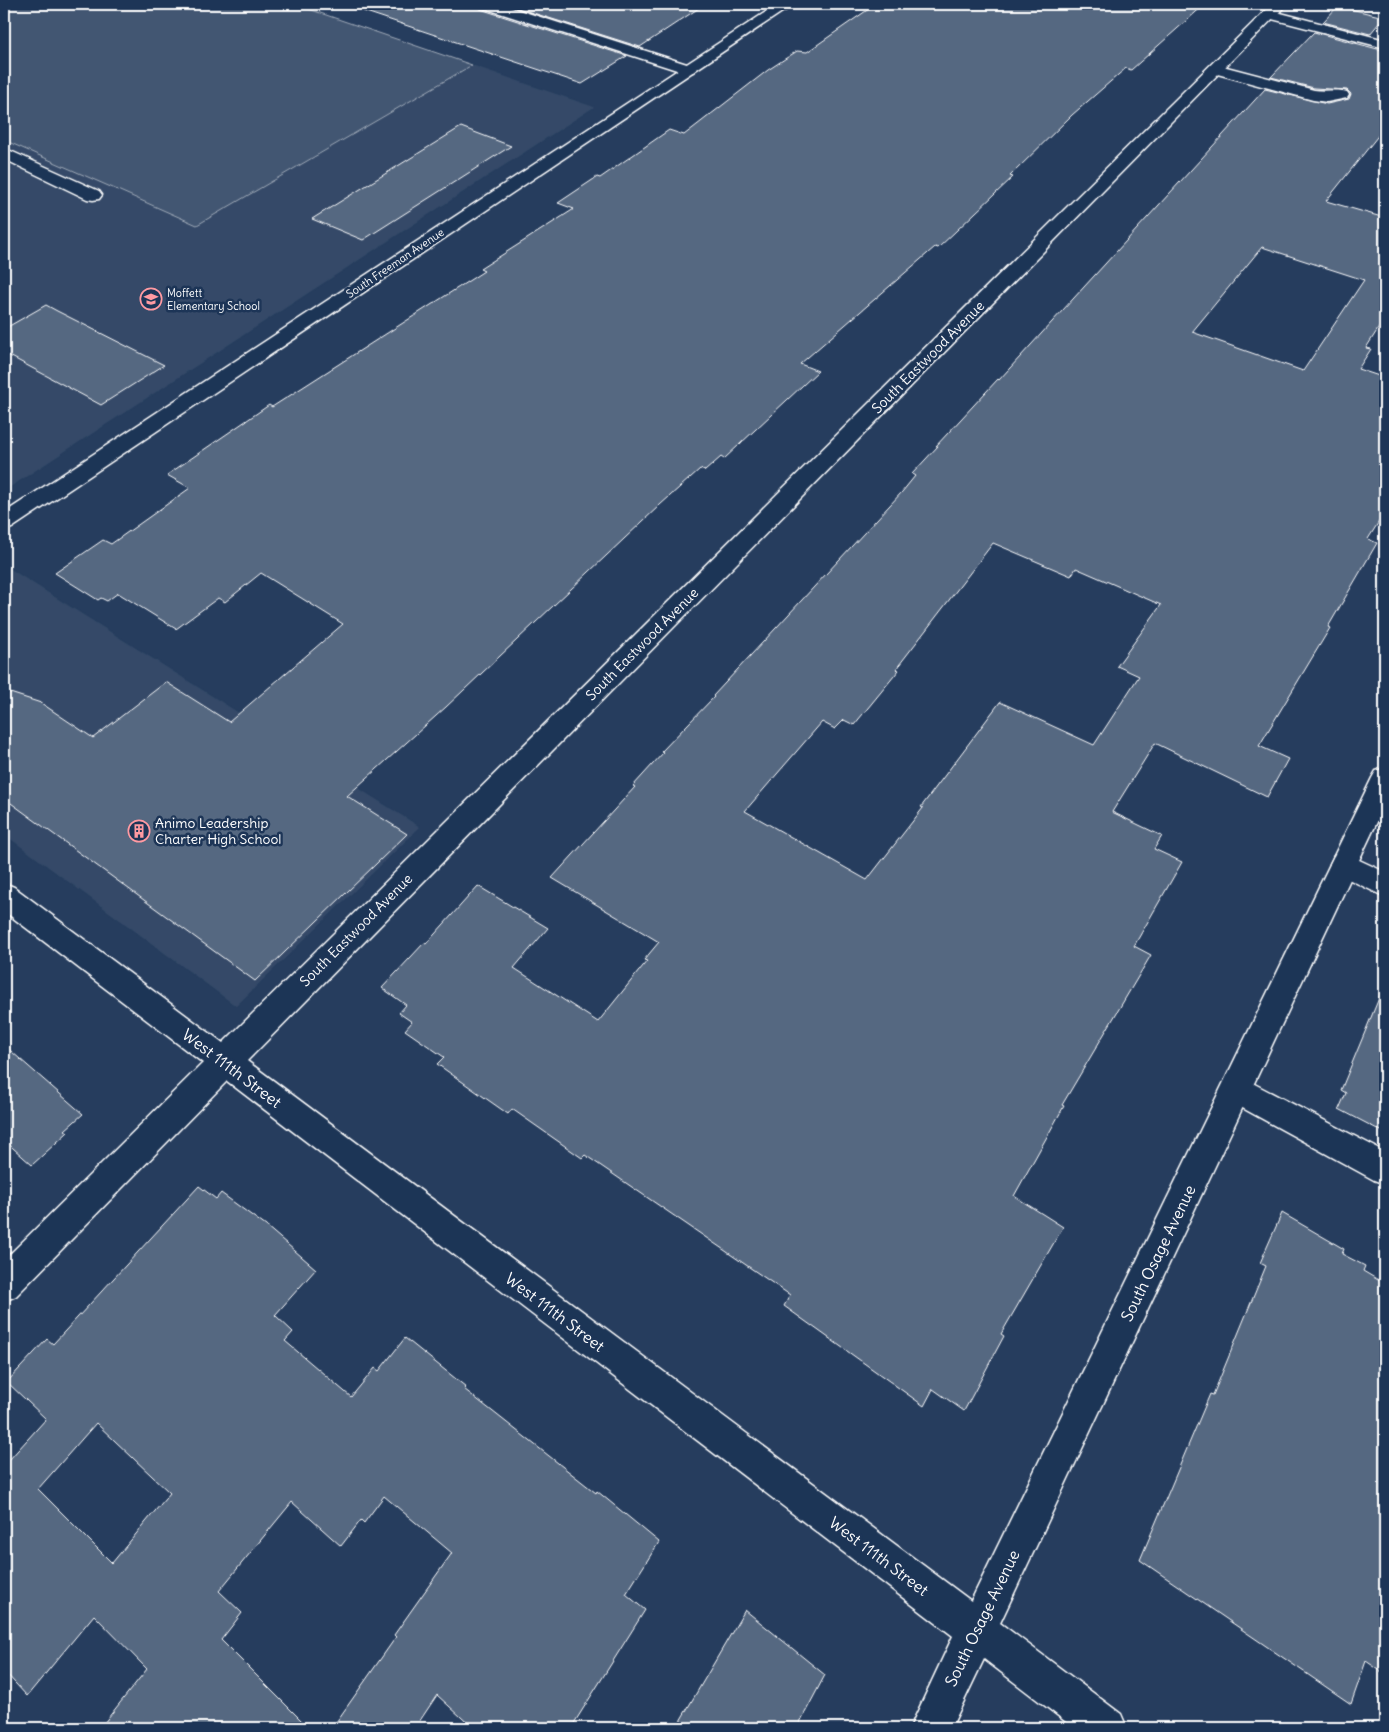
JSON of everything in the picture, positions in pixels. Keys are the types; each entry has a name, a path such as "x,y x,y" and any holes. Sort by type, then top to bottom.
{"street":[{"path":"486,4 688,69"},
{"name":"South Freeman Avenue","path":"4,523 688,69 777,5"},
{"path":"1274,9 1385,44"},
{"name":"South Eastwood Avenue","path":"4,1284 1274,9"},
{"path":"1215,69 1313,95 1327,97 1341,95"},
{"path":"4,153 93,195"},
{"name":"South Osage Avenue","path":"930,1728 1385,778"},
{"path":"1344,864 1385,885"},
{"name":"West 111th Street","path":"4,895 1107,1728"},
{"path":"1236,1089 1385,1169"}],"shaded area":[{"name":"Moffett Elementary School","path":"4,4 294,4 594,107 4,491"},
{"path":"4,4 294,4 472,65 197,225 4,140"},
{"name":"Animo Leadership Charter High School","path":"4,565 420,827 236,1006 4,834"}],"building":[{"path":"364,4 477,4 480,9 627,56 582,84 363,11"},
{"path":"505,4 705,4 640,47"},
{"path":"876,4 1205,4 1131,70 1126,68 1072,115 1010,176 1013,177 938,248 935,247 800,364 818,371 724,459 721,457 705,471 700,469 660,505 446,707 347,796 407,834 255,981 4,798 4,691 41,703 93,738 166,682 229,722 343,624 261,573 225,602 218,598 176,629 118,593 107,601 101,598 98,600 55,573 103,540 111,544 190,488 167,475 269,405 272,407 484,271 480,269 574,209 558,203 597,177 600,178 669,130 684,135 768,70 797,51 807,52"},
{"path":"1338,6 1384,17 1370,34 1323,22"},
{"path":"1314,32 1385,51 1385,127 1326,201 1385,218 1385,318 1366,348 1371,349 1358,369 1385,378 1385,512 1368,539 1377,543 1328,627 1330,628 1259,746 1288,759 1267,797 1155,743 1112,812 1162,836 1154,849 1182,862 1134,946 1151,955 1062,1105 1064,1106 1014,1196 1063,1227 1001,1334 1004,1336 964,1411 933,1389 924,1406 784,1306 790,1295 585,1155 582,1158 512,1109 508,1114 437,1064 444,1057 405,1030 412,1022 399,1013 406,1005 382,988 424,943 426,944 478,886 548,928 514,968 598,1022 647,961 644,960 659,942 552,878 635,787 633,786 663,753 661,752 902,492 915,476 912,474 938,446 936,446 999,380 1265,89 1327,104 1349,99 1351,94 1347,90 1314,88 1271,77","holes":["1262,247 1364,280 1303,371 1192,332","993,543 1071,576 1076,568 1161,605 1117,666 1139,676 1094,745 1000,702 921,807 923,808 867,880 745,811 822,722 835,729 844,720 854,725 899,670 896,669"]},
{"path":"461,127 511,146 363,240 312,219"},
{"path":"46,305 164,365 101,405 4,353 4,329"},
{"path":"1384,986 1385,1133 1339,1109 1346,1093 1341,1090"},
{"path":"4,1045 83,1114 65,1130 68,1132 32,1165 4,1140"},
{"path":"199,1186 216,1199 221,1193 266,1226 316,1269 275,1315 293,1332 285,1341 351,1397 375,1368 379,1371 405,1338 466,1387 464,1389 596,1493 597,1491 659,1542 626,1594 645,1610 571,1728 473,1728 437,1695 415,1728 332,1728 452,1553 384,1496 364,1523 361,1520 341,1546 292,1502 219,1591 242,1613 221,1640 309,1728 100,1728 147,1669 94,1615 27,1696 4,1671 4,1455 9,1460 46,1419 7,1382 47,1339 53,1344","holes":["96,1423 170,1493 112,1563 38,1489"]},
{"path":"1282,1213 1344,1249 1342,1254 1365,1266 1363,1271 1385,1284 1385,1674 1366,1661 1351,1704 1140,1560 1210,1394 1213,1395 1266,1266 1260,1263"},
{"path":"745,1610 825,1675 797,1728 676,1728"}],"place":[{"name":"Moffett Elementary School","path":"151,299"},
{"name":"Animo Leadership Charter High School","path":"139,831"}]}
